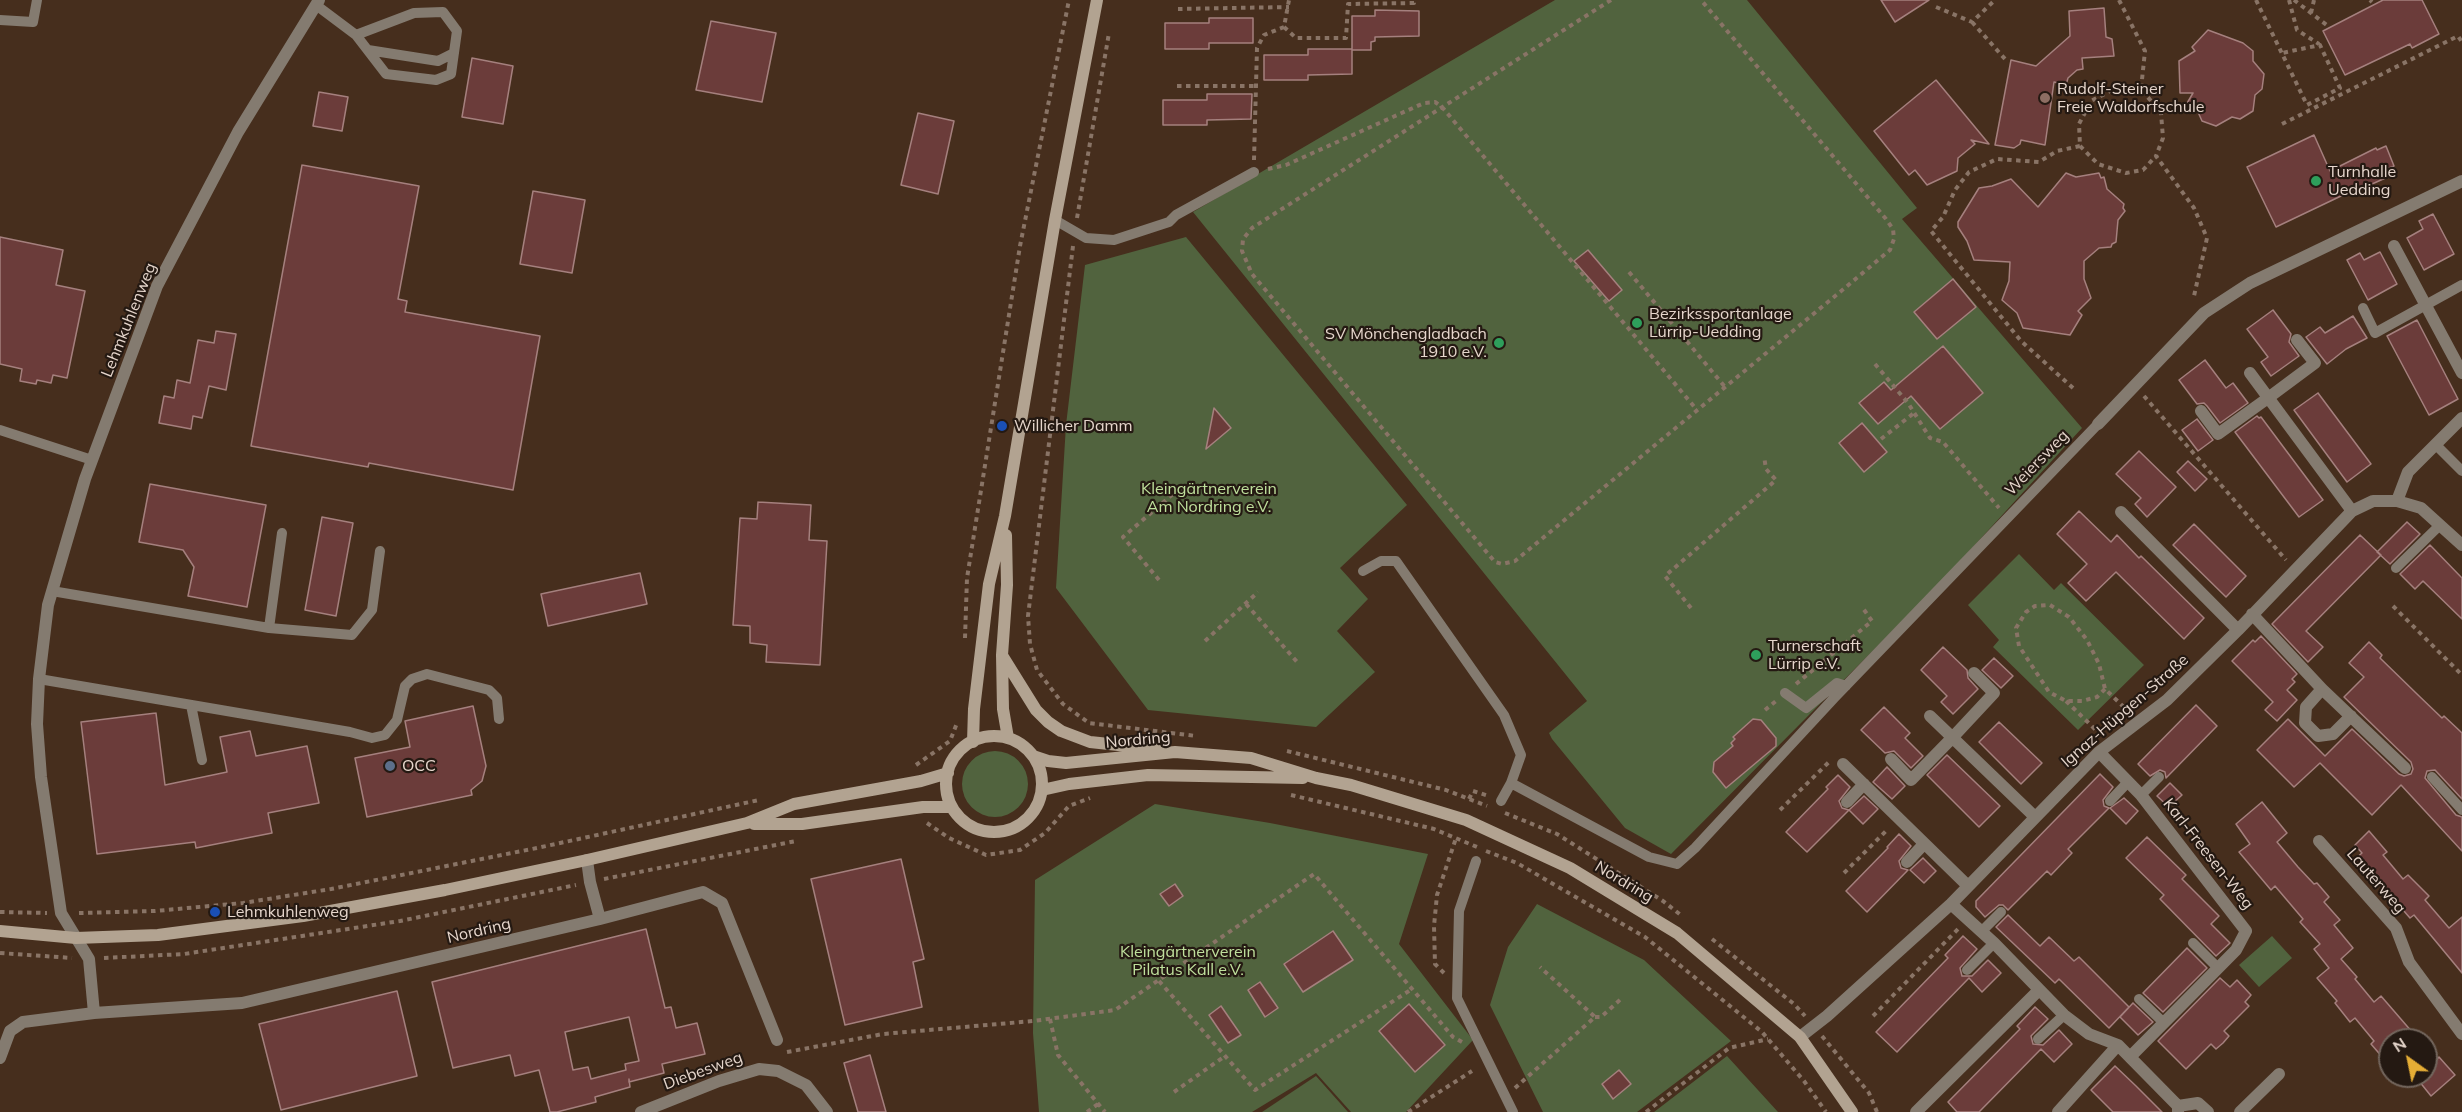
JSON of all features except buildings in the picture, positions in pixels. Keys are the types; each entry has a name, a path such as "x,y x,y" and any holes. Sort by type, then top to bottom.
{"main road":[{"path":"973,742 974,709 989,584 1005,516 1055,220 1097,0"},
{"path":"1005,516 1007,585 1002,655 1003,710 1008,738"},
{"path":"1002,655 1036,710 1061,731 1090,742 1174,752"},
{"path":"996,737 1008,738 1022,745 1033,756 1042,778 1038,805 1029,817 1017,826 1003,831 988,832 974,828 961,819 952,807 948,796 948,773 953,760 973,742 996,737"},
{"name":"Nordring","path":"1033,756 1066,763 1174,752 1251,758 1466,820 1570,868 1677,933 1800,1037 1852,1112"},
{"path":"0,931 76,938 158,935 303,916 445,890 587,860 747,824 794,804 921,781 948,773"},
{"name":"Nordring","path":"1042,790 1069,784 1149,775 1316,778"},
{"path":"747,824 802,824 923,807 952,807"}],"street":[{"name":"Lehmkuhlenweg","path":"76,938 61,913 41,777 37,724 39,679 48,605 92,460 157,286 238,132 317,3"},
{"name":"Weiersweg","path":"2098,424 2204,313 2250,283 2462,181"},
{"path":"2394,246 2462,374"},
{"path":"2201,411 2218,434 2268,398 2315,363 2297,340"},
{"path":"2250,373 2352,511"},
{"path":"2397,501 2408,472 2462,418"},
{"name":"Ignaz-Hüpgen-Straße","path":"1800,1037 1827,1016 1951,904 2034,816 2099,752 2167,700 2352,511 2373,501 2397,501 2421,508 2462,545"},
{"path":"2121,512 2238,630"},
{"path":"2252,614 2322,689 2405,768"},
{"path":"1891,759 1911,780 1953,737 1994,693 1974,673"},
{"path":"2322,689 2306,707 2305,723 2318,736 2333,734 2350,716"},
{"path":"1930,716 2034,816"},
{"name":"Karl-Freesen-Weg","path":"2099,752 2141,795 2246,931 2236,950 2130,1057"},
{"path":"1843,764 1967,885"},
{"path":"1847,802 1864,784"},
{"name":"Lauterweg","path":"2319,841 2396,928 2409,962 2462,1034"},
{"path":"1907,862 1924,844"},
{"path":"587,860 590,882 600,919"},
{"name":"Nordring","path":"0,1058 10,1031 23,1022 94,1013 242,1003 600,919 703,892 722,903 777,1040"},
{"path":"1951,904 1994,943 2064,1015 2089,1034 2118,1045 2178,1109 2198,1103 2208,1112"},
{"path":"76,938 89,959 94,1013"},
{"path":"1916,1112 2039,990"},
{"path":"2058,1112 2118,1045"},
{"name":"Diebesweg","path":"640,1112 759,1069 778,1071 806,1085 827,1112"},
{"path":"2240,1112 2279,1074"}],"lane":[{"path":"0,20 33,22 37,0"},
{"path":"317,3 356,35 386,74 436,80 451,74 457,31 443,12 414,13 356,35"},
{"path":"368,50 438,61 454,53"},
{"path":"1055,220 1086,238 1114,240 1169,222 1176,215 1254,172"},
{"path":"2363,308 2375,333 2462,285"},
{"name":"Weiersweg","path":"1511,783 1649,857 1677,864 1695,848 1846,686 2098,424"},
{"path":"0,430 92,460"},
{"path":"2436,445 2462,471"},
{"path":"2396,568 2440,525"},
{"path":"269,628 282,533"},
{"path":"52,591 269,628 352,634 372,610 380,551"},
{"path":"1363,571 1381,561 1396,561 1504,715 1521,754 1511,783 1501,801"},
{"path":"39,679 350,732 372,738 385,735 397,720 405,686 412,679 427,674 489,690 497,698 499,719"},
{"path":"1785,693 1806,708 1837,683 1846,686"},
{"path":"191,705 202,760"},
{"path":"2141,795 2159,777"},
{"path":"2432,777 2462,810"},
{"path":"2109,801 2128,782"},
{"path":"1476,861 1459,911 1457,998 1513,1112"},
{"path":"1981,932 2001,912"},
{"path":"1967,970 1994,943"},
{"path":"2193,943 2218,968"},
{"path":"2139,999 2164,1023"},
{"path":"2038,1039 2064,1015"}],"path":[{"path":"965,650 967,578 1012,292 1069,0"},
{"path":"1284,27 1289,0"},
{"path":"1284,27 1296,38 1346,38 1348,4 1414,3 1414,0"},
{"path":"1611,0 1252,228 1243,239 1242,251 1252,274 1495,562 1509,564 1515,561 1890,250 1894,239 1893,229 1886,219 1701,0"},
{"path":"1972,22 1995,0"},
{"path":"2119,0 2145,51 2141,89"},
{"path":"2256,0 2307,105 2340,88 2320,45 2297,30 2289,0"},
{"path":"2294,0 2328,26"},
{"path":"2311,13 2314,0"},
{"path":"1178,9 1289,7"},
{"path":"1936,7 1972,22 2005,59"},
{"path":"1062,704 1038,670 1030,644 1028,616 1075,233 1110,23"},
{"path":"1284,27 1264,34 1257,48 1254,172 1286,165 1424,104 1435,102 1442,106 1697,410"},
{"path":"2282,124 2458,36 2462,42"},
{"path":"2282,53 2320,45"},
{"path":"1177,86 1255,86"},
{"path":"2118,87 2141,89 2161,113 2163,138 2156,156 2143,170 2126,173 2098,164 2080,146 2079,124 2091,101 2118,87"},
{"path":"2073,388 2021,341 1931,231 1943,217 1955,190 1969,172 1997,159 2039,162 2057,151 2080,146"},
{"path":"2156,156 2194,208 2207,238 2194,296"},
{"path":"1629,272 1725,387"},
{"path":"1875,364 1914,413 1930,438 1943,442 2007,518"},
{"path":"2135,386 2294,570"},
{"path":"1881,440 1914,413"},
{"path":"1691,608 1665,576 1776,480 1766,469 1764,456"},
{"path":"1159,580 1123,537 1173,494"},
{"path":"1206,640 1258,592"},
{"path":"1246,604 1298,663"},
{"path":"2110,743 2066,701 2049,692 2019,646 2016,628 2026,612 2035,606 2050,605 2069,617 2087,640 2099,664 2105,689 2139,721"},
{"path":"2393,606 2462,675"},
{"path":"1765,710 1872,621 1862,607"},
{"path":"2066,701 2097,697 2105,689"},
{"path":"910,766 918,764 950,741 958,720"},
{"path":"1780,810 1830,761 1843,764"},
{"path":"1469,799 1473,791 1501,801"},
{"path":"0,912 131,913 243,903 434,870 763,799"},
{"path":"924,821 949,838 986,855 1020,850 1045,833 1069,806"},
{"path":"1844,873 1898,818"},
{"path":"1456,838 1437,895 1434,926 1435,964 1457,982"},
{"path":"590,882 801,840"},
{"path":"781,1053 883,1034 1050,1019 1115,1010 1314,874 1453,1038 1482,1050"},
{"path":"1873,1016 1968,919"},
{"path":"1540,967 1595,1017"},
{"path":"1158,981 1255,1090 1412,989"},
{"path":"1505,1096 1595,1017 1601,1017 1622,998"},
{"path":"1050,1019 1058,1055 1105,1112"},
{"path":"1814,1025 1869,1094 1877,1112"},
{"path":"1646,1112 1729,1047 1768,1039"},
{"path":"1174,1092 1225,1056"},
{"path":"1408,1112 1472,1071"},
{"path":"1804,1081 1826,1112"},
{"path":"1087,1112 1098,1104"}],"green space":[{"name":"Bezirkssportanlage Lürrip-Uedding","path":"1555,0 1747,0 1917,208 1902,219 2082,428 1939,584 1671,854 1625,828 1552,739 1549,733 1587,701 1193,212"},
{"name":"Kleingärtnerverein Am Nordring e.V.","path":"1186,237 1407,505 1340,568 1368,599 1337,631 1375,672 1316,727 1148,710 1056,588 1066,425 1085,265"},
{"path":"2019,554 2054,590 2061,583 2144,665 2078,730 1993,647 1999,640 1968,605"},
{"path":"995,751 1008,753 1018,761 1026,771 1028,784 1026,797 1018,807 1008,815 995,817 982,815 972,807 964,797 962,784 964,771 972,761 982,753"},
{"name":"Kleingärtnerverein Pilatus Kall e.V.","path":"1155,804 1270,823 1428,854 1399,944 1473,1040 1406,1112 1351,1112 1316,1073 1252,1112 1039,1112 1033,1033 1035,880"},
{"path":"1537,904 1644,960 1731,1041 1637,1112 1543,1112 1490,1005 1508,947"},
{"path":"2272,936 2292,958 2259,987 2239,965"},
{"path":"1727,1056 1778,1112 1654,1112"},
{"path":"1316,1076 1348,1112 1262,1112"}],"place":[{"name":"Rudolf-Steiner Freie Waldorfschule","path":"2045,98"},
{"name":"Turnhalle Uedding","path":"2316,181"},
{"name":"Bezirkssportanlage Lürrip-Uedding","path":"1637,323"},
{"name":"SV Mönchengladbach 1910 e.V.","path":"1499,343"},
{"name":"Willicher Damm","path":"1002,426"},
{"name":"Turnerschaft Lürrip e.V.","path":"1756,655"},
{"name":"OCC","path":"390,766"},
{"name":"Lehmkuhlenweg","path":"215,912"}]}
